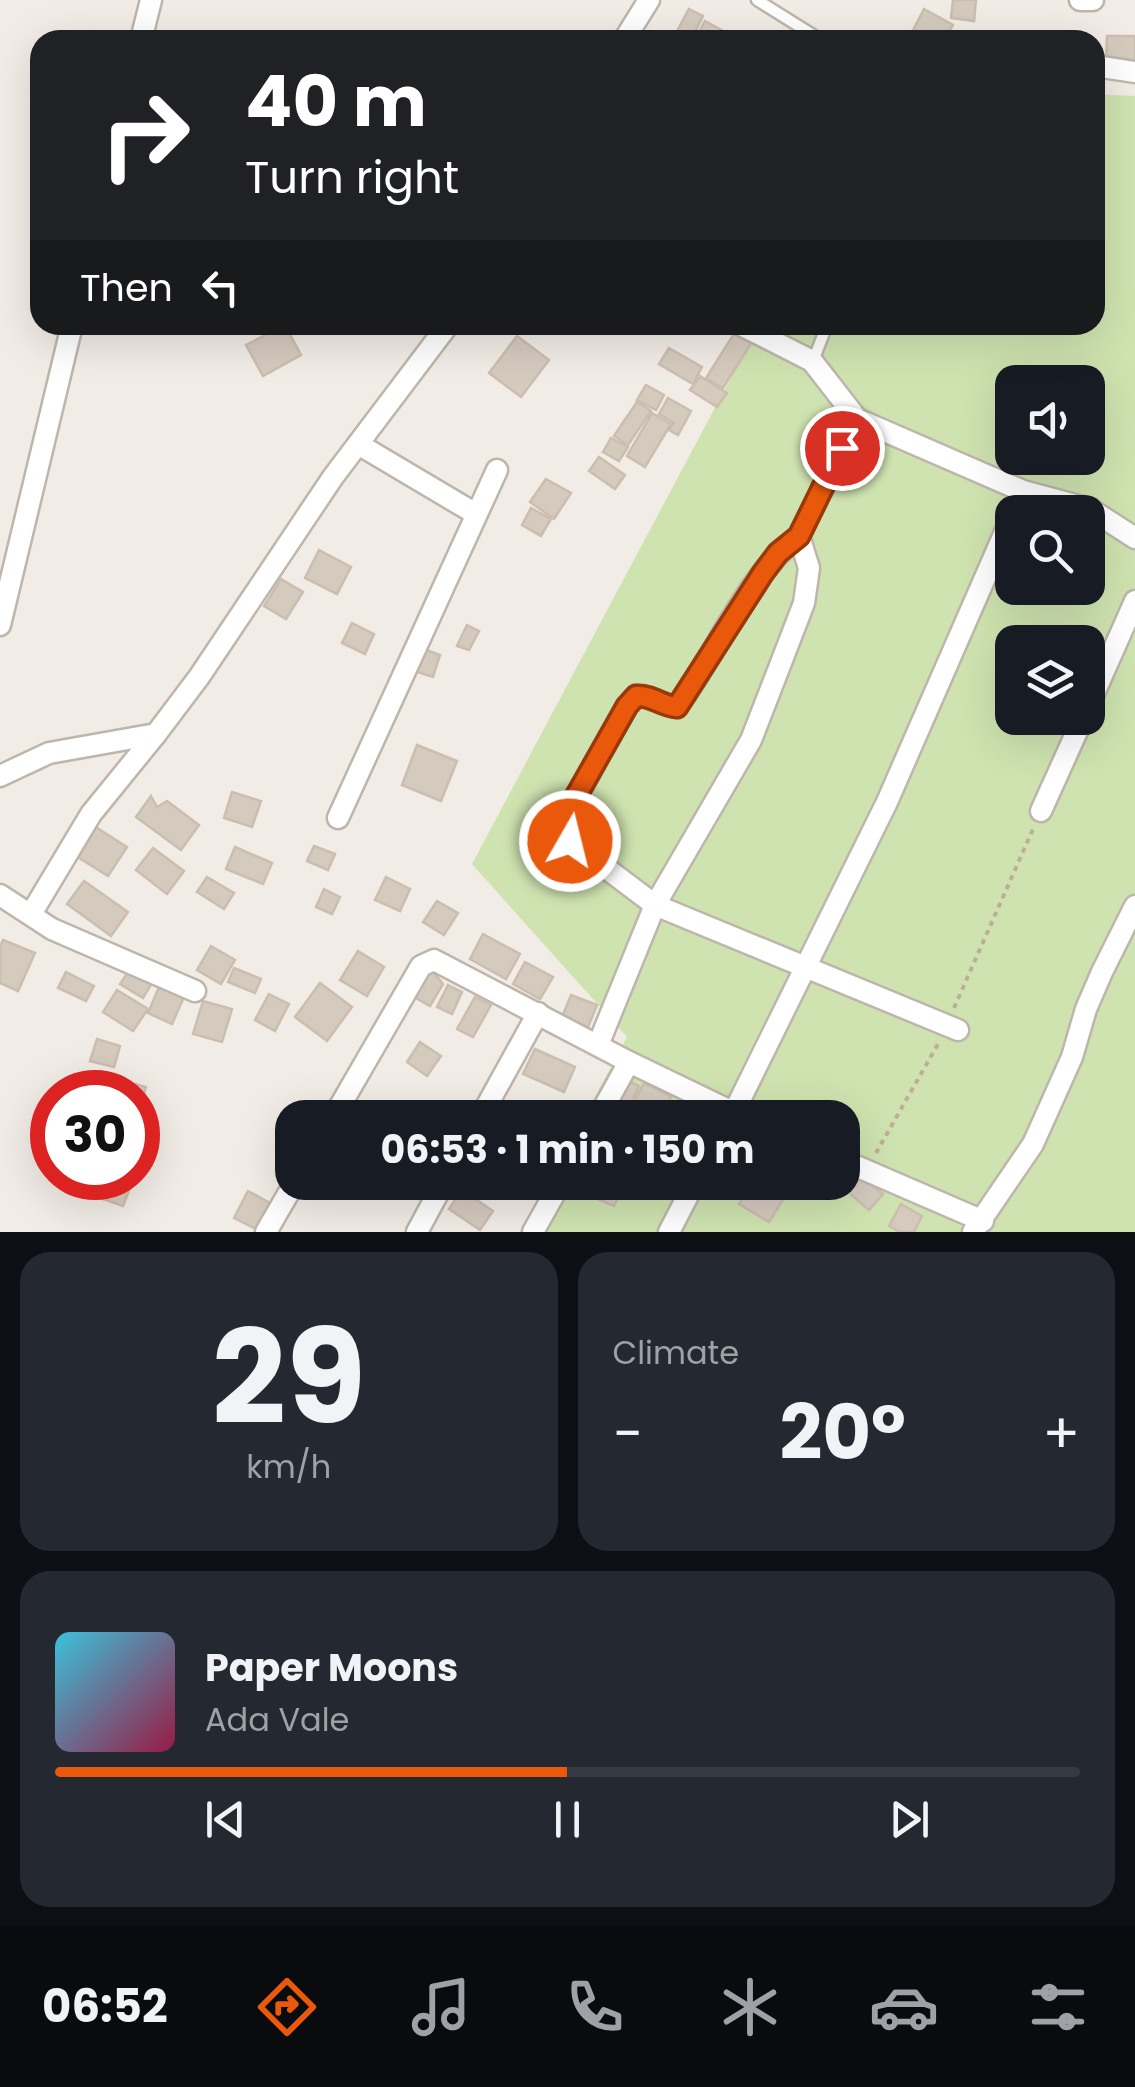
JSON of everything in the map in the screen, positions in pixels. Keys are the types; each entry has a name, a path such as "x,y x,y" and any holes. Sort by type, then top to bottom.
{"street":[{"path":"144,30 151,0"},
{"path":"630,30 649,0"},
{"path":"1080,0 1093,0"},
{"path":"1105,68 1135,72"},
{"path":"0,625 70,335"},
{"path":"31,914 91,814 199,677 244,605 440,335"},
{"path":"760,335 812,361 857,419 1023,491 1090,510 1135,538"},
{"path":"857,419 799,536 778,553 758,580 677,707 666,706 649,695 636,696 566,814 562,829 570,841 656,904 952,1028"},
{"path":"358,444 476,514"},
{"path":"338,818 497,470"},
{"path":"1021,495 1023,491"},
{"path":"598,1045 656,904 751,740 804,603 809,568 799,536"},
{"path":"743,1100 887,802 995,555"},
{"path":"1105,669 1135,601"},
{"path":"0,776 48,753 156,734"},
{"path":"1041,811 1075,735"},
{"path":"0,895 78,942 195,991"},
{"path":"860,1168 978,1227 1033,1144 1072,1057 1086,1009 1135,906"},
{"path":"343,1100 420,966 428,960 445,963 705,1100"},
{"path":"490,1100 538,1014"},
{"path":"608,1100 630,1062"},
{"path":"266,1232 285,1200"},
{"path":"417,1232 434,1200"},
{"path":"533,1232 551,1200"},
{"path":"669,1232 686,1200"}],"lane":[{"path":"756,0 805,30"},
{"path":"812,361 823,335"}],"path":[{"path":"868,1171 883,1137 952,1028 1041,811"}],"green space":[{"path":"1105,94 1135,96 1135,1232 522,1232 540,1200 860,1200 860,1100 593,1100 627,1037 472,864 754,335 1105,335"}],"building":[{"path":"953,0 976,0 974,21 951,18"},
{"path":"689,9 703,16 696,30 678,30"},
{"path":"924,9 953,25 950,30 913,30"},
{"path":"705,21 721,30 700,30"},
{"path":"1107,36 1135,36 1135,62 1106,62"},
{"path":"266,335 290,335 301,355 263,376 246,345"},
{"path":"733,335 754,339 723,388 706,378"},
{"path":"517,336 549,360 521,397 489,373"},
{"path":"669,348 702,367 693,384 659,364"},
{"path":"700,376 727,393 717,407 690,390"},
{"path":"646,385 664,395 656,410 637,400"},
{"path":"668,398 691,411 678,435 669,430 674,423 659,414"},
{"path":"637,402 651,411 628,445 614,436"},
{"path":"652,413 671,424 645,467 627,456"},
{"path":"611,438 628,447 619,461 603,452"},
{"path":"599,457 625,475 615,489 589,471"},
{"path":"546,479 571,493 554,519 530,502"},
{"path":"531,508 551,519 541,536 522,525"},
{"path":"319,550 351,567 337,594 305,578"},
{"path":"281,579 303,592 286,619 264,606"},
{"path":"352,623 374,634 365,654 342,643"},
{"path":"467,625 479,631 469,650 457,646"},
{"path":"418,647 440,655 433,677 411,670"},
{"path":"417,745 457,761 441,801 402,785"},
{"path":"232,792 261,801 252,827 224,818"},
{"path":"151,796 157,807 167,801 199,825 181,850 136,817"},
{"path":"91,824 127,847 108,876 73,854"},
{"path":"314,846 335,854 328,870 307,861"},
{"path":"235,847 272,863 263,884 226,869"},
{"path":"153,848 184,871 167,894 136,870"},
{"path":"207,877 234,893 224,909 197,892"},
{"path":"386,877 410,889 400,911 375,900"},
{"path":"84,881 128,912 111,936 67,904"},
{"path":"324,889 340,897 332,914 316,907"},
{"path":"437,901 458,913 444,935 423,922"},
{"path":"483,934 520,954 506,979 470,959"},
{"path":"3,940 35,953 18,991 0,983"},
{"path":"211,946 235,960 221,984 197,970"},
{"path":"358,951 384,967 367,996 340,980"},
{"path":"525,962 553,977 540,999 513,984"},
{"path":"234,968 261,979 255,993 228,982"},
{"path":"130,969 152,983 143,998 120,984"},
{"path":"431,969 443,984 430,1006 414,997"},
{"path":"66,972 94,986 86,1001 58,988"},
{"path":"320,983 352,1007 327,1041 295,1017"},
{"path":"448,985 462,992 452,1014 437,1007"},
{"path":"159,987 184,997 172,1024 148,1013"},
{"path":"117,990 148,1009 133,1031 103,1012"},
{"path":"269,994 289,1004 275,1031 255,1020"},
{"path":"571,995 597,1005 588,1027 562,1017"},
{"path":"475,997 491,1005 473,1037 457,1029"},
{"path":"203,1001 232,1009 222,1042 193,1034"},
{"path":"97,1039 120,1046 114,1067 90,1061"},
{"path":"420,1042 441,1056 427,1076 407,1062"},
{"path":"535,1049 575,1067 564,1092 523,1074"},
{"path":"626,1080 639,1086 632,1100 616,1100"},
{"path":"644,1083 671,1097 669,1100 636,1100"},
{"path":"860,1178 883,1194 869,1210 857,1200"},
{"path":"248,1191 270,1203 256,1229 234,1218"},
{"path":"455,1200 477,1200 493,1211 480,1230 449,1209"},
{"path":"741,1200 783,1200 769,1222 739,1204"},
{"path":"901,1204 922,1216 914,1232 900,1232 889,1226"}],"route":[{"path":"570,841 562,829 566,814 627,706 636,696 649,695 666,706 677,707 748,594 778,553 799,536 842,448"}]}
